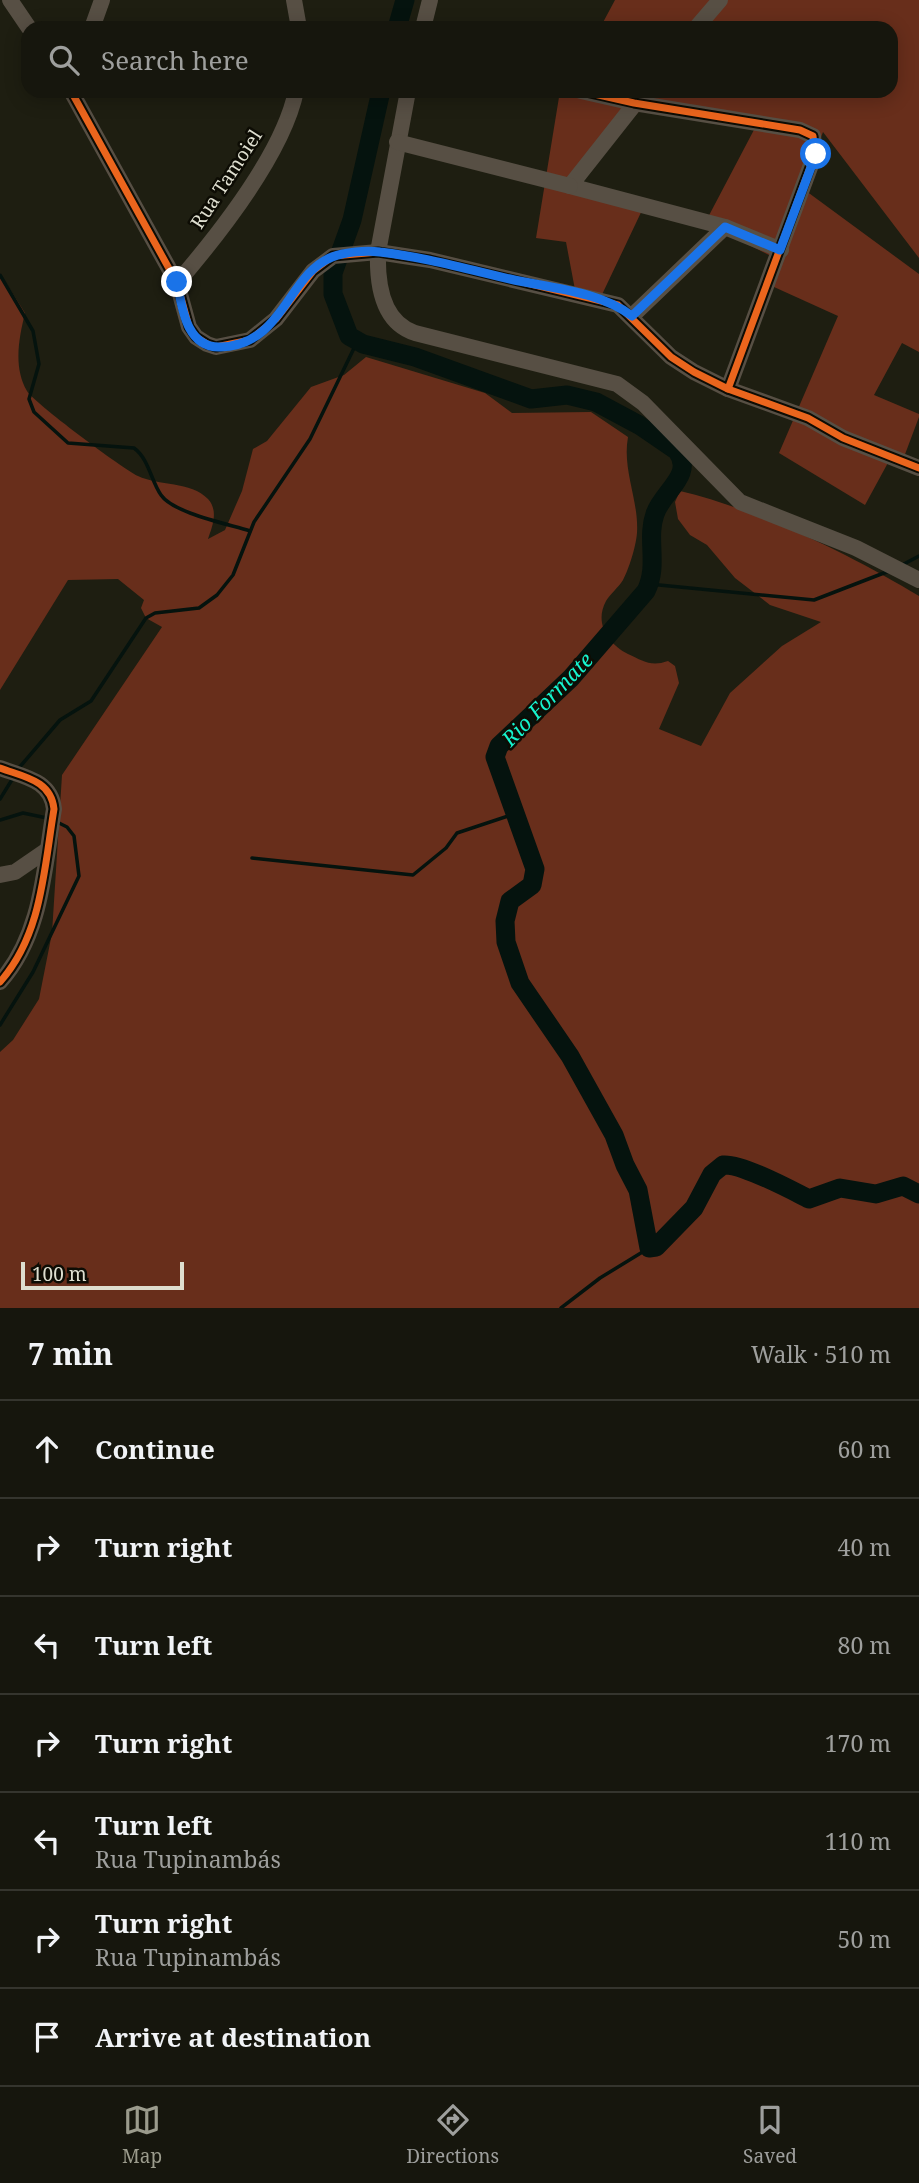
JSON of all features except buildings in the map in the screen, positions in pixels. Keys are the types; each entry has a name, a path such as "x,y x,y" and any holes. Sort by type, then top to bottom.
{"street":[{"path":"10,0 24,21"},
{"path":"94,21 102,0"},
{"path":"294,0 298,21"},
{"path":"425,21 430,0"},
{"path":"702,21 719,0"},
{"path":"75,98 177,282 183,314 196,337 216,347 250,340 269,325 313,271 333,256 369,252 430,260 605,300 632,316 671,356 728,390 808,418 843,438 917,463"},
{"name":"Rua Tamoiel","path":"177,282 226,225 284,128 294,98"},
{"path":"406,98 369,252 382,297 392,316 404,330 617,384 643,403 740,502 856,548 919,580"},
{"path":"570,186 638,98"},
{"path":"644,98 800,130 813,136 816,154 728,390"},
{"path":"397,142 725,227 780,250"},
{"path":"632,316 725,227"},
{"path":"0,768 41,783 53,798 54,810 35,920 13,966 0,982"},
{"path":"0,875 15,872 47,850"}],"shaded area":[{"path":"615,0 919,0 919,258 823,132 802,188 919,274 919,352 902,343 874,395 919,414 919,417 901,465 890,459 865,505 779,453 838,316 763,282 773,257 705,223 756,126 647,103 570,184 645,204 598,303 576,295 566,242 536,238 559,98 898,98 898,21 604,21"},
{"path":"0,273 25,313 19,342 19,362 27,391 61,421 129,471 146,479 184,486 201,493 208,499 214,514 208,539 225,530 242,491 253,449 267,441 311,387 344,375 366,357 485,393 512,413 591,412 628,437 627,461 637,521 630,564 623,580 606,601 602,625 614,645 628,654 647,662 668,661 675,666 679,683 659,729 701,746 730,693 782,646 821,622 770,605 735,578 707,545 690,535 678,519 675,502 680,491 772,521 864,565 919,596 919,1308 0,1308 0,1052 13,1040 39,999 52,933 62,775 162,627 146,618 141,608 144,600 118,579 68,580 0,690"}],"waterway":[{"name":"Rio Formate","path":"399,21 405,0"},
{"name":"Rio Formate","path":"379,98 352,220 333,273 333,294 349,336 363,344 415,357 531,399 567,395 596,402 639,425 677,451 682,460 680,476 655,514 652,572 646,591 571,678 499,746 495,757 535,869 532,885 510,901 505,921 506,942 520,983 570,1056 614,1135 638,1190 649,1248 656,1247 694,1208 712,1174 723,1165 742,1168 809,1199 840,1188 876,1194 903,1186 919,1194"},
{"path":"0,275 33,331 39,364 29,399 34,412 68,443 134,448 143,458 161,495 167,501 189,512 250,531"},
{"path":"18,769 60,720 91,701 146,618 155,613 199,608 217,595 233,575 254,522 310,439 357,342"},
{"path":"902,565 919,556"},
{"path":"649,584 814,600 889,571"},
{"path":"0,799 13,778"},
{"path":"0,820 23,813 47,818"},
{"path":"252,858 413,875 446,848 457,833 514,814"},
{"path":"0,1025 33,972 79,876 74,836 67,827 57,822"},
{"path":"561,1308 600,1278 649,1248"}],"cycle path":[{"path":"75,98 177,283 189,327 196,337 207,344 216,347 250,340 276,319 313,271 333,256 378,252 430,260 618,305 671,357 694,372 728,389 808,418 843,438 919,468"},
{"path":"612,98 800,130 813,136 815,154 728,389"},
{"path":"0,768 27,777 42,786 52,799 54,809 44,878 33,922 25,944 0,982"}],"route":[{"path":"177,282 188,327 196,337 216,347 250,340 276,319 321,264 333,256 361,252 377,251 430,260 605,300 618,305 632,316 725,227 780,250 816,154"}]}
